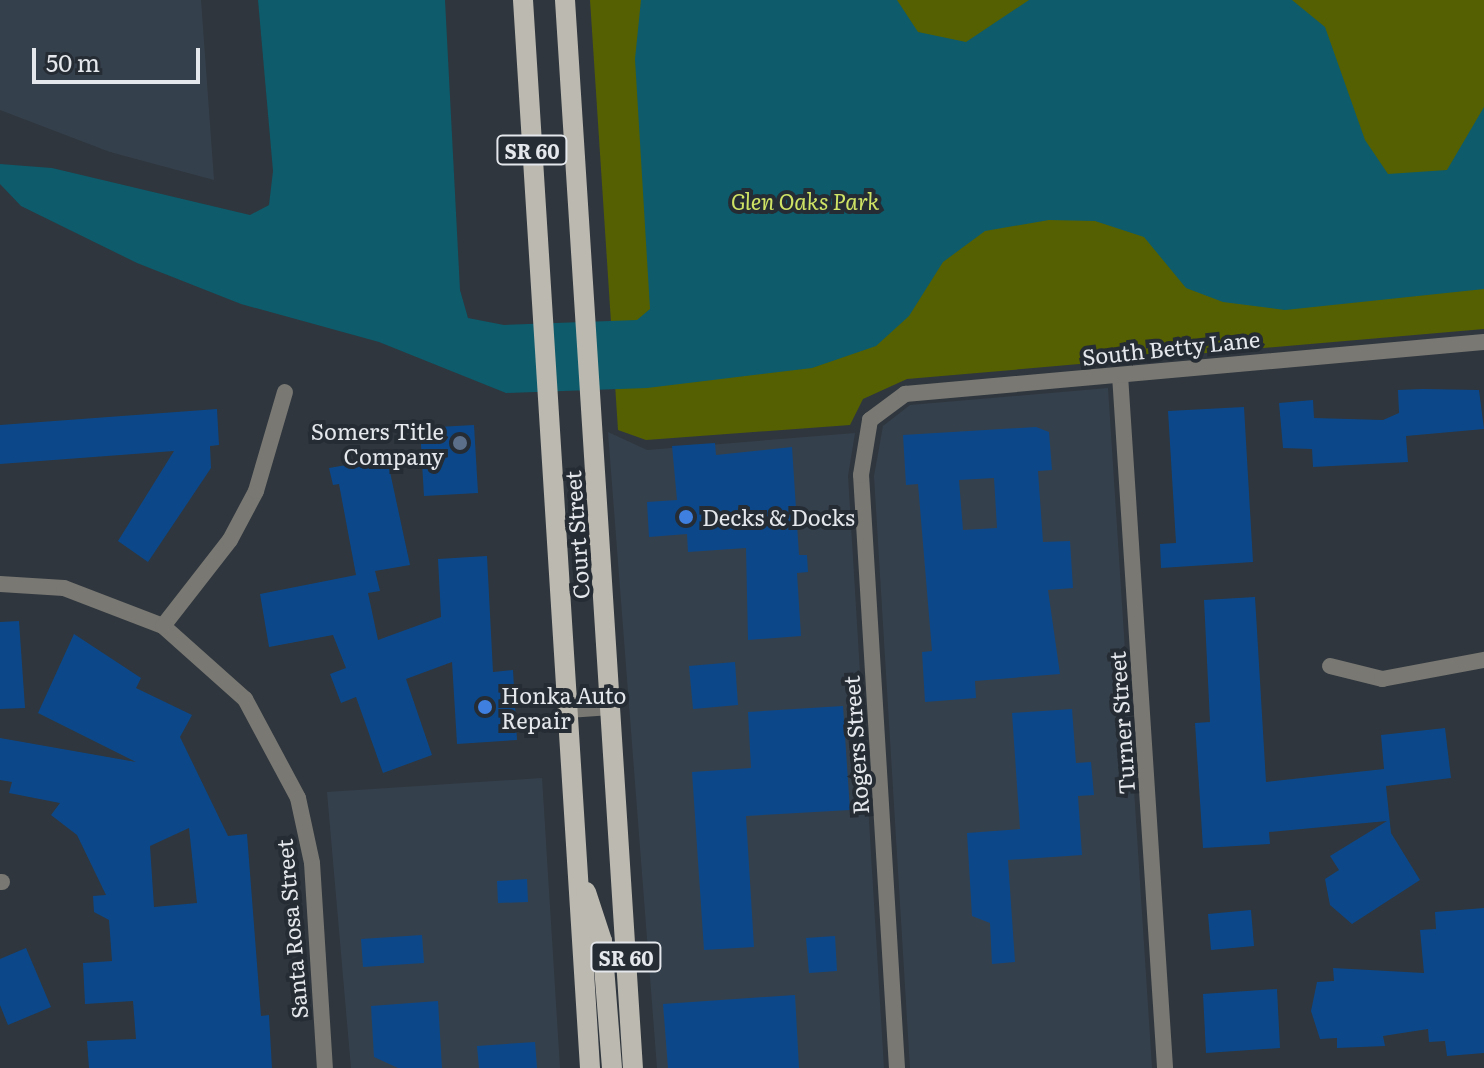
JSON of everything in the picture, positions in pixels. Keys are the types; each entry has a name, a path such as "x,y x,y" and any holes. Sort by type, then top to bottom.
{"main road":[{"name":"Court Street","path":"523,0 590,1068"},
{"name":"Court Street","path":"565,0 633,1068"},
{"path":"577,861 602,941 612,1068"}],"street":[{"name":"South Betty Lane","path":"870,420 905,394 1484,342"},
{"name":"Turner Street","path":"1120,375 1165,1068"},
{"path":"0,584 64,588 163,626 249,503 285,392"},
{"name":"Rogers Street","path":"870,420 861,475 897,1068"},
{"name":"Santa Rosa Street","path":"163,626 245,699 298,798 312,863 325,1068"},
{"path":"1330,666 1382,679 1484,660"},
{"path":"568,710 611,707"}],"shaded area":[{"path":"0,0 201,0 214,180 110,152 0,110"},
{"path":"1108,388 1152,1068 910,1068 874,476 883,426 910,405"},
{"path":"608,432 647,450 855,433 848,476 884,1068 657,1068"},
{"path":"542,778 560,1068 351,1068 327,792"}],"green space":[{"name":"Glen Oaks Park","path":"590,0 1484,0 1484,329 907,379 863,399 850,425 646,440 618,430"}],"water":[{"name":"Glen Oaks Park","path":"258,0 445,0 460,290 468,318 504,325 637,320 650,309 635,59 641,0 897,0 918,32 966,42 1029,0 1292,0 1325,27 1365,140 1388,174 1447,170 1484,107 1484,289 1285,310 1223,302 1186,288 1144,237 1095,221 1049,220 985,231 943,262 909,316 876,346 812,368 647,388 506,393 379,342 241,304 137,263 21,206 0,184 0,164 52,168 250,215 269,205 273,171"}],"building":[{"path":"1398,390 1479,390 1484,429 1406,436 1408,462 1313,467 1312,449 1283,448 1279,403 1313,400 1314,418 1383,420 1399,413"},
{"path":"1244,407 1253,562 1161,568 1160,544 1176,543 1168,411"},
{"path":"217,409 219,445 210,446 211,468 148,562 118,541 174,451 0,464 0,425"},
{"path":"474,425 478,493 424,496 420,428"},
{"path":"1036,427 1049,432 1052,470 1038,471 1043,542 1070,541 1073,588 1048,590 1060,674 975,681 976,698 925,702 922,652 932,651 918,484 906,485 903,435","holes":["994,478 997,528 963,530 959,480"]},
{"path":"715,443 716,455 792,447 799,555 807,555 808,572 797,573 801,636 748,640 746,548 688,552 687,534 649,537 647,502 677,500 672,446"},
{"path":"387,458 410,565 375,571 380,591 368,593 378,640 441,617 438,559 487,556 493,672 513,670 517,740 457,744 452,662 406,679 432,755 383,773 356,697 341,703 330,674 346,668 333,635 269,647 260,594 356,575 339,484 333,485 329,468"},
{"path":"1255,597 1266,782 1384,769 1381,735 1445,728 1451,778 1386,786 1391,833 1420,880 1352,924 1330,905 1325,879 1339,870 1330,856 1387,821 1269,832 1270,844 1203,848 1195,723 1210,722 1204,600"},
{"path":"19,621 25,708 0,709 0,622"},
{"path":"74,634 141,678 136,688 192,715 180,737 228,836 247,834 261,1016 269,1015 272,1068 89,1068 87,1041 136,1039 133,1001 85,1004 83,963 112,961 109,920 94,912 93,896 106,895 77,835 51,815 60,803 9,793 12,782 0,780 0,738 136,762 38,713","holes":["189,828 197,903 154,907 150,846"]},
{"path":"735,662 738,705 693,709 689,666"},
{"path":"843,706 850,810 746,816 754,947 704,950 692,772 751,768 748,712"},
{"path":"1072,709 1076,763 1091,762 1094,795 1078,796 1082,855 1008,860 1015,962 992,964 990,923 972,916 967,833 1020,829 1012,713"},
{"path":"527,879 528,902 498,903 497,881"},
{"path":"1484,908 1484,1053 1447,1056 1445,1041 1429,1042 1428,1029 1383,1036 1385,1046 1337,1048 1337,1038 1320,1039 1311,1011 1317,982 1334,981 1333,968 1424,973 1420,930 1436,929 1435,912"},
{"path":"1251,910 1254,946 1211,950 1208,914"},
{"path":"422,935 424,963 363,967 361,939"},
{"path":"835,936 837,971 809,973 806,938"},
{"path":"26,948 51,1007 8,1025 0,1005 0,959"},
{"path":"1277,989 1280,1048 1206,1053 1203,994"},
{"path":"795,995 799,1068 668,1068 663,1004"},
{"path":"438,1001 442,1068 398,1068 374,1057 371,1006"},
{"path":"535,1042 537,1068 479,1068 477,1046"}],"place":[{"name":"Somers Title Company","path":"460,443"},
{"name":"Decks & Docks","path":"686,517"},
{"name":"Honka Auto Repair","path":"485,707"}]}
